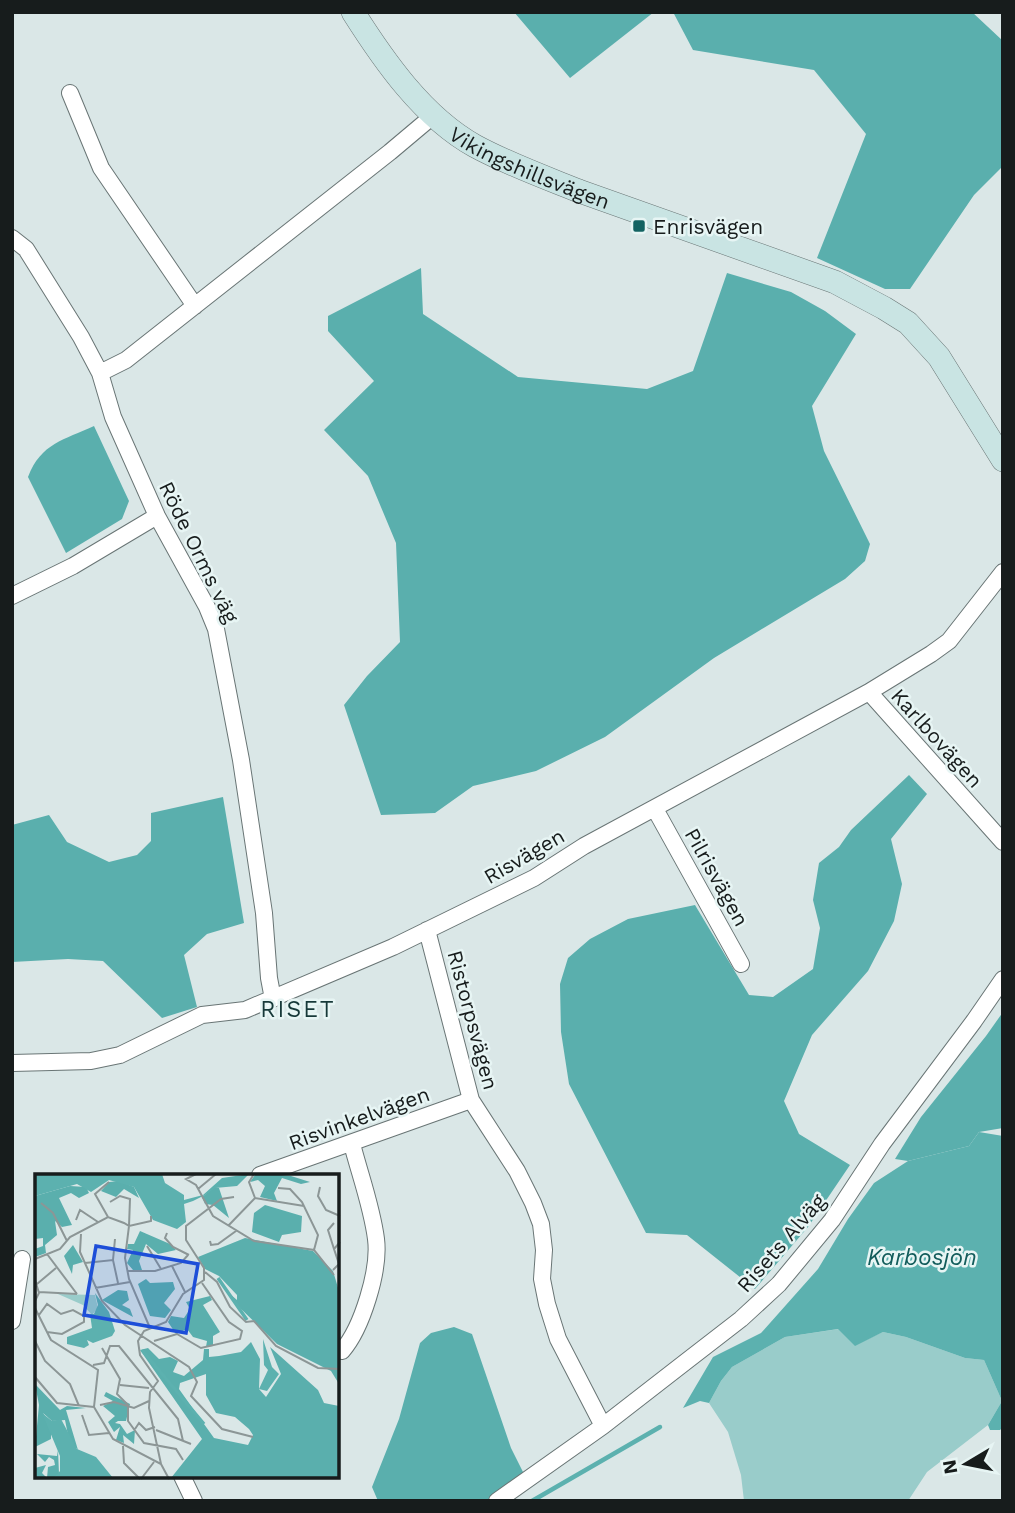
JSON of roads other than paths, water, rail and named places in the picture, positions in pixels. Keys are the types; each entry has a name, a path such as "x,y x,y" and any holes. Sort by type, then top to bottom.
{"street":[{"name":"Vikingshillsvägen","path":"353,12 395,71 434,115 474,145 540,176 835,282 908,323 939,357 1003,460"},
{"path":"70,93 101,169 194,306"},
{"path":"100,373 126,360 434,115"},
{"name":"Röde Orms väg","path":"12,238 26,249 82,337 100,373 113,417 157,516 207,607 216,629 242,760 264,913 273,999"},
{"path":"12,596 73,566 157,516"},
{"name":"Risvägen","path":"12,1063 91,1061 120,1055 202,1015 245,1010 273,999 427,930 534,878 584,846 869,692 949,641 1003,572"},
{"name":"Karlbovägen","path":"869,692 1003,842"},
{"name":"Pilrisvägen","path":"655,809 741,964"},
{"name":"Ristorpsvägen","path":"427,930 471,1100 517,1171 533,1203 541,1224 544,1250 542,1279 558,1339 603,1426"},
{"name":"Risets Alväg","path":"497,1501 603,1426 741,1318 779,1284 832,1220 882,1144 1003,979"},
{"name":"Risvinkelvägen","path":"263,1174 471,1100"},
{"path":"342,1351 355,1334 365,1309 376,1258 373,1225 352,1144"},
{"path":"12,1321 24,1258"},
{"path":"183,1478 194,1501"}],"water":[{"name":"Karbosjön","path":"979,1132 1003,1136 1003,1427 1000,1430 990,1430 988,1425 1002,1401 984,1360 965,1358 906,1337 883,1332 855,1346 838,1329 785,1337 732,1367 709,1403 700,1401 683,1408 713,1357 761,1333 818,1269 848,1219 874,1183 908,1161 969,1146"}],"waterway":[{"path":"532,1501 660,1427"}],"place":[{"name":"Enrisvägen","path":"639,226"}],"district":[{"name":"RISET","path":"298,1009"}]}
